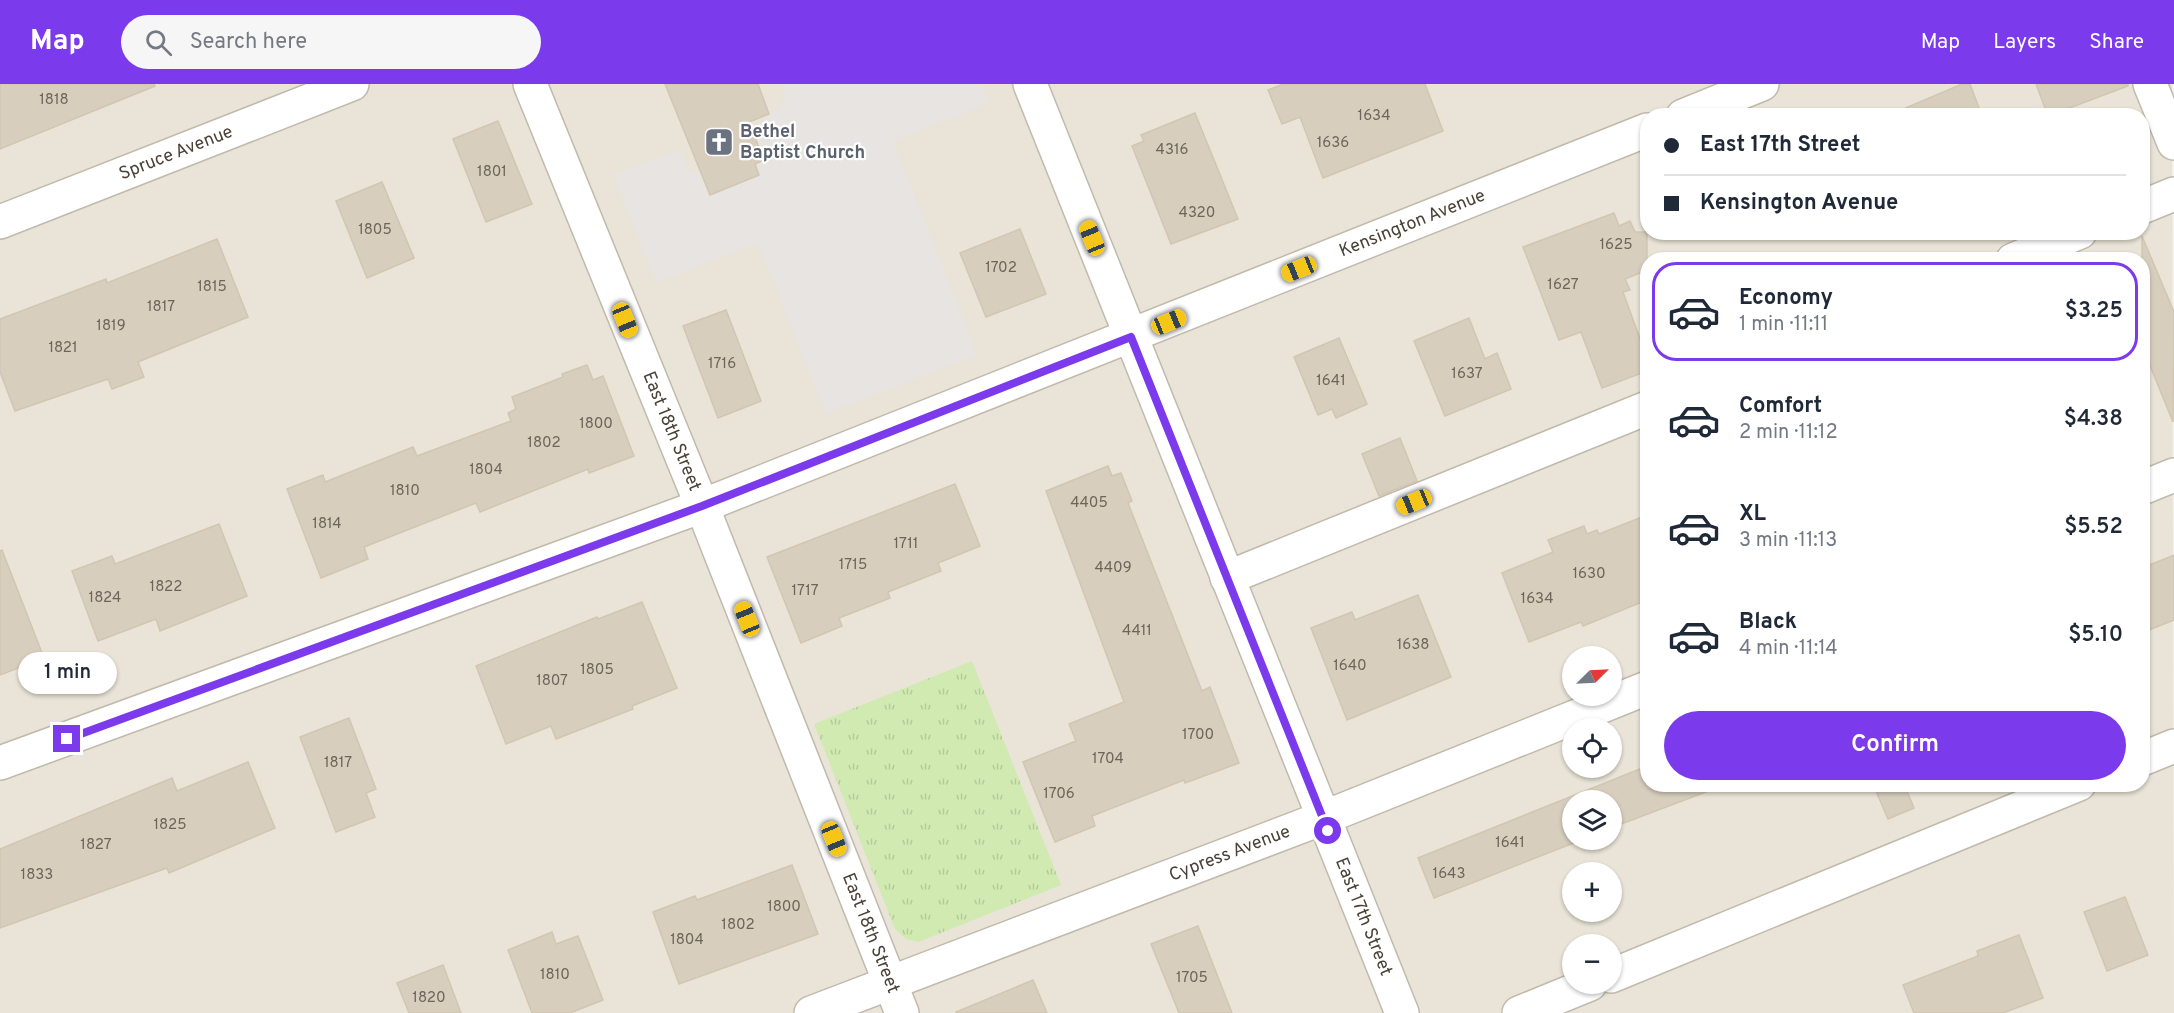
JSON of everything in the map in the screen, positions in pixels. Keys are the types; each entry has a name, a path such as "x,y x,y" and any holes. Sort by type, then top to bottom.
{"street":[{"name":"Spruce Avenue","path":"0,222 352,84"},
{"name":"East 18th Street","path":"530,84 702,506 896,999"},
{"name":"East 17th Street","path":"1030,84 1402,1013"},
{"path":"1703,108 1762,84"},
{"path":"2150,84 2174,143"},
{"name":"Kensington Avenue","path":"0,764 702,506 1640,133"},
{"path":"2150,204 2174,194"},
{"path":"2032,252 2061,240"},
{"path":"1227,578 1640,411"},
{"path":"2150,485 2174,475"},
{"name":"Cypress Avenue","path":"810,1013 896,999 1323,818 1640,691"},
{"path":"2150,756 2174,746"},
{"path":"1622,971 2059,792"},
{"path":"1519,1013 1566,994"}],"shaded area":[{"path":"0,84 2172,84 2174,1013 0,1013"},
{"path":"780,84 982,84 990,103 893,141 977,355 826,414 758,243 656,283 613,175 680,149 690,174 700,171 710,195 759,175 755,164 764,160 752,129 775,112 786,99"}],"green space":[{"path":"972,661 1061,885 918,942 906,939 895,929 814,724"}],"building":[{"path":"0,84 154,84 155,86 0,149"},
{"name":"Bethel Baptist Church","path":"665,84 758,84 769,114 749,122 764,160 755,164 759,175 710,195"},
{"path":"1283,84 1425,84 1443,131 1323,178 1300,117 1282,124 1268,90"},
{"path":"1962,84 1970,84 1979,108 1906,108"},
{"path":"2036,84 2128,84 2128,86 2069,108 2045,108"},
{"path":"1195,113 1238,219 1171,244 1132,146 1144,141 1141,135"},
{"path":"498,121 532,204 486,222 453,139"},
{"path":"382,182 414,258 367,278 336,201"},
{"path":"1614,213 1619,226 1630,221 1635,232 1640,232 1640,240 1647,240 1647,252 1640,252 1640,273 1625,279 1630,290 1623,292 1640,339 1640,374 1602,388 1581,332 1559,340 1523,247"},
{"path":"1020,229 1046,294 986,317 960,253"},
{"path":"217,239 248,317 138,362 144,377 112,389 108,379 15,411 0,372 0,319 106,279 107,283"},
{"path":"2142,240 2144,240 2149,252 2142,252"},
{"path":"2150,255 2174,312 2173,422 2150,366"},
{"path":"726,310 761,401 718,418 683,326"},
{"path":"1469,318 1485,359 1497,353 1511,389 1445,416 1414,341"},
{"path":"1339,338 1367,404 1336,418 1332,409 1318,415 1294,357"},
{"path":"587,365 593,380 603,376 634,456 589,473 588,469 480,512 476,503 364,547 368,559 321,578 287,489 323,475 325,482 413,447 417,456 511,421 508,413 516,409 512,397"},
{"path":"1400,438 1417,481 1379,496 1362,454"},
{"path":"1108,466 1112,476 1121,473 1132,501 1128,503 1202,691 1210,687 1239,763 1185,783 1184,780 1092,816 1095,826 1055,842 1023,762 1076,741 1069,724 1124,702 1046,491"},
{"path":"955,484 980,546 938,563 941,571 888,592 890,598 839,618 842,626 801,643 767,557"},
{"path":"1640,518 1640,603 1583,626 1581,622 1529,642 1502,573 1553,552 1548,540 1584,526 1587,534 1597,530 1599,534"},
{"path":"219,524 247,596 160,631 156,619 98,641 72,571 112,556 115,564"},
{"path":"2,550 44,658 0,675 0,551"},
{"path":"2174,555 2174,620 2150,630 2150,565"},
{"path":"1418,595 1451,677 1347,720 1311,628 1352,612 1355,620"},
{"path":"642,602 677,688 632,706 633,709 556,739 551,726 506,744 476,666 597,617 598,619"},
{"path":"349,718 376,789 366,793 375,817 336,832 300,737"},
{"path":"248,762 275,828 169,873 167,868 0,928 0,849 172,778 177,791"},
{"path":"1640,769 1640,792 1706,792 1622,824 1622,790 1587,790 1622,778"},
{"path":"1876,792 1907,792 1914,808 1888,819"},
{"path":"1562,800 1562,847 1434,898 1418,858"},
{"path":"792,865 818,934 679,984 653,912 695,896 697,900"},
{"path":"2125,897 2148,955 2107,971 2084,912"},
{"path":"1198,926 1232,1013 1179,1013 1151,944"},
{"path":"552,932 556,944 578,936 603,1000 570,1013 532,1013 508,950"},
{"path":"2019,935 2043,998 2003,1013 1914,1013 1903,985 1978,956 1977,951"},
{"path":"443,965 461,1013 409,1013 397,983"},
{"path":"1033,980 1047,1013 956,1013 956,1012"}],"place":[{"name":"Bethel Baptist Church","path":"719,142"}],"route":[{"path":"67,739 702,506 1131,337 1328,831"}]}
